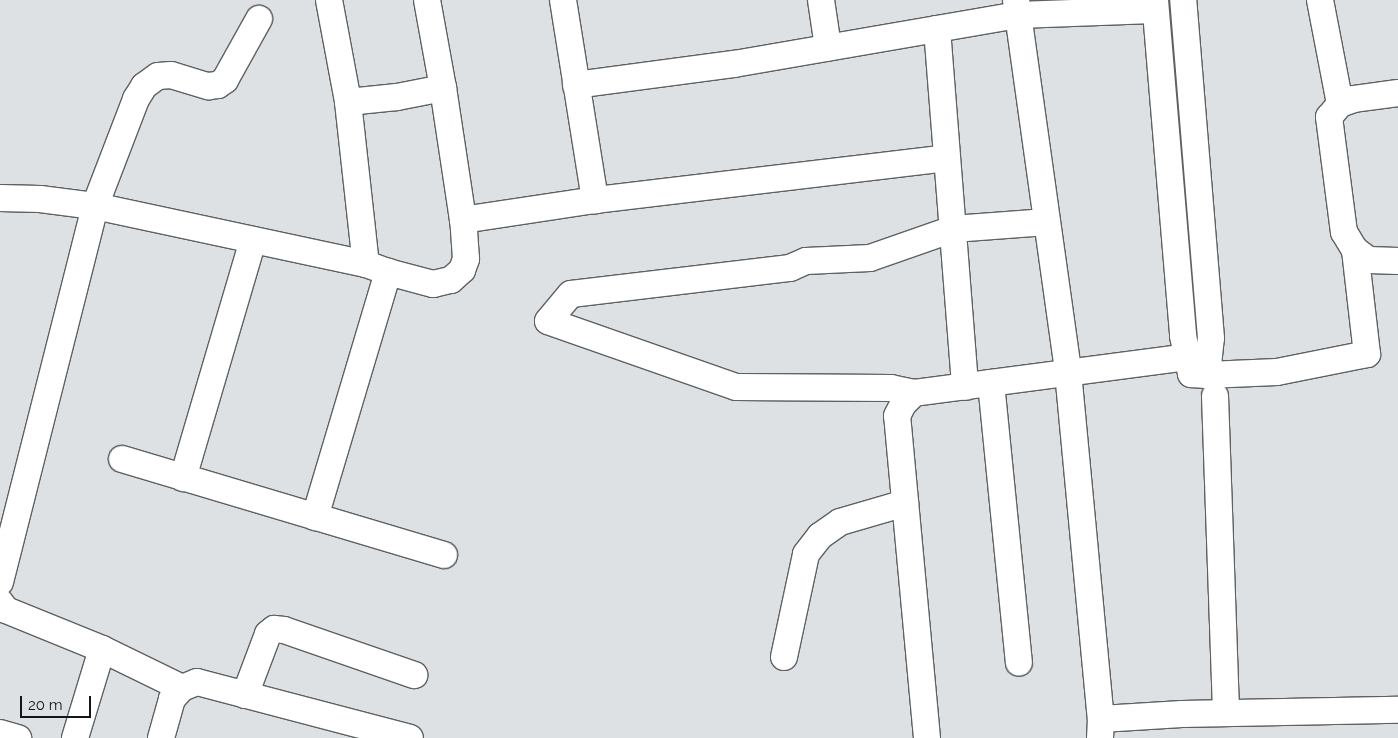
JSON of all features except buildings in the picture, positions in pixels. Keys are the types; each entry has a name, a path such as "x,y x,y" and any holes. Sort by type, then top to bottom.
{"street":[{"path":"315,517 377,268 329,0"},
{"path":"0,198 40,199 95,206 377,268 433,284 451,280 462,270 466,259 463,220 443,88 427,0"},
{"path":"563,0 595,200"},
{"path":"821,0 828,47"},
{"path":"1183,0 1212,338 1211,386 1226,714"},
{"path":"1320,0 1340,104"},
{"path":"576,85 734,64 938,29 1017,8 1154,5 1182,336 1192,374 1211,386 1367,354 1355,250"},
{"path":"1017,8 1068,372 1100,729 1226,714 1398,710"},
{"path":"0,582 95,206 136,99 144,86 158,76 171,75 208,86 218,85 225,80 259,19"},
{"path":"938,29 965,386"},
{"path":"348,102 397,97 443,88"},
{"path":"1398,93 1354,99 1340,104 1329,117 1344,232 1355,250 1369,260 1398,261"},
{"path":"463,220 595,200 947,158"},
{"path":"1047,222 952,229 870,258 806,261 790,268 572,294 548,321 736,386 891,388 914,393 1186,357"},
{"path":"183,478 253,240"},
{"path":"991,383 1019,663"},
{"path":"914,393 903,404 897,416 927,738"},
{"path":"122,459 444,555"},
{"path":"784,657 806,554 820,536 840,522 905,503"},
{"path":"0,602 6,610 102,649 182,688"},
{"path":"245,695 268,634 274,629 284,630 414,675"},
{"path":"76,738 102,649"},
{"path":"161,738 172,699 182,688 197,682 410,738"},
{"path":"0,733 18,738"}]}
